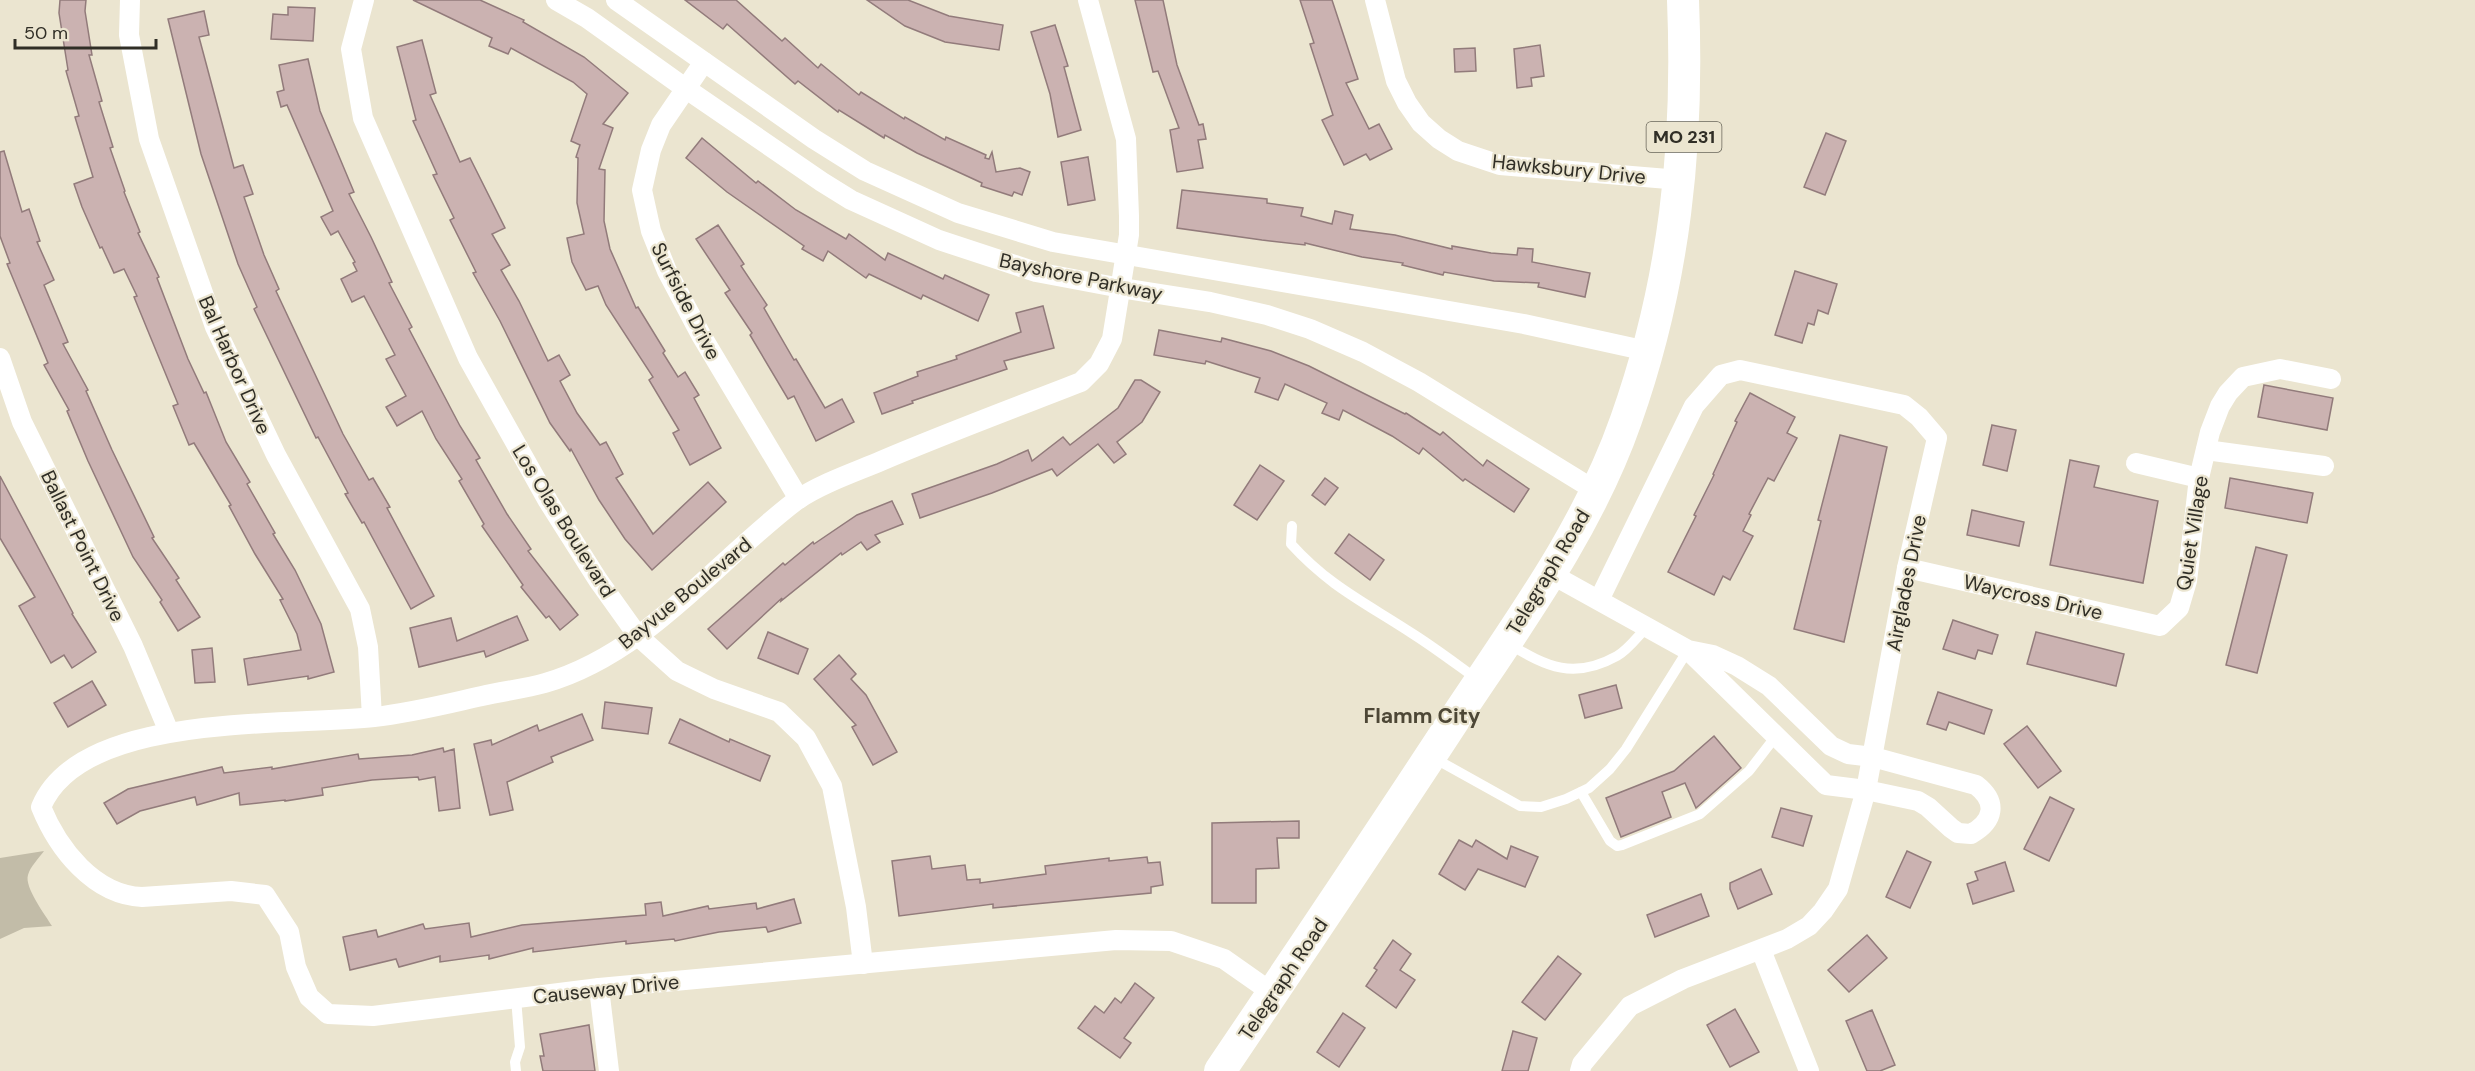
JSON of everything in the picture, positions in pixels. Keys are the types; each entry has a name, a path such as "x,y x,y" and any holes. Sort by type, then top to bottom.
{"main road":[{"name":"Telegraph Road","path":"1224,1070 1551,574 1596,490 1626,422 1647,351 1666,272 1680,180 1686,98 1683,0"}],"street":[{"name":"Bal Harbor Drive","path":"130,0 129,34 149,139 215,327 276,454 360,609 368,647 372,717"},
{"name":"Los Olas Boulevard","path":"364,0 351,49 363,118 468,358 548,501 598,580 638,636 677,671 714,689 779,712 807,738 832,786 856,907 862,964"},
{"name":"Bayshore Parkway","path":"556,0 596,24 685,88 851,200 919,231 1036,272 1210,302 1268,315 1321,334 1363,352 1419,382 1596,490"},
{"name":"Bayshore Parkway","path":"616,0 814,140 865,171 958,213 1053,242 1524,324 1647,351"},
{"name":"Bayvue Boulevard","path":"41,807 46,795 71,768 84,760 132,742 169,732 254,723 372,717 424,710 545,683 591,665 638,636 799,499 914,447 1081,382 1099,364 1112,339 1126,256 1129,216 1126,139 1088,0"},
{"name":"Hawksbury Drive","path":"1375,0 1396,81 1407,103 1421,123 1439,139 1458,151 1500,165 1680,180"},
{"name":"Surfside Drive","path":"704,62 661,125 651,150 642,190 651,231 667,271 701,335 799,499"},
{"name":"Ballast Point Drive","path":"0,358 22,422 133,646 169,732"},
{"name":"Quiet Village","path":"2160,626 2179,608 2187,581 2199,478 2220,406 2243,377 2280,369 2331,380"},
{"name":"Airglades Drive","path":"1580,1071 1582,1064 1630,1006 1683,979 1787,939 1809,926 1839,889 1873,758 1907,568 1937,438 1919,417 1904,405 1740,370 1721,375 1694,406 1599,600"},
{"path":"2208,441 2324,466"},
{"path":"2136,463 2199,478"},
{"name":"Waycross Drive","path":"1907,568 2160,626"},
{"path":"1551,574 1688,650 1826,784 1918,801 1958,833 1971,834 1980,829 1990,813 1990,803 1984,791 1976,785 1873,758 1848,754 1831,746 1769,686 1737,666 1713,655 1688,650"},
{"name":"Causeway Drive","path":"41,807 51,831 66,851 96,882 112,890 136,897 231,891 265,895 289,932 296,967 309,997 328,1014 373,1016 600,988 1116,940 1171,941 1224,959 1274,994"},
{"path":"1761,950 1809,1071"},
{"path":"600,988 609,1071"}],"lane":[{"path":"1292,526 1291,544 1314,569 1344,592 1414,634 1480,681"},
{"path":"1506,642 1539,662 1562,670 1594,665 1618,655 1647,627"},
{"path":"1431,757 1520,806 1541,807 1581,792 1589,788 1610,769 1626,749 1688,650"},
{"path":"1581,792 1610,841 1617,846 1622,845 1700,814 1749,771 1776,736"},
{"path":"516,998 520,1047 515,1062 516,1071"}],"shaded area":[{"path":"44,851 31,869 28,880 32,894 52,926 24,928 0,939 0,858"}],"building":[{"path":"60,0 86,0 85,11 92,55 89,55 102,101 99,102 113,147 110,148 140,232 138,233 159,277 157,278 188,359 204,393 206,392 226,442 250,482 247,484 295,570 321,624 334,672 308,679 308,676 248,685 244,659 301,650 297,634 280,600 283,599 255,554 229,506 231,505 194,443 189,445 173,406 178,404 134,297 137,296 124,269 114,273 82,207 74,184 93,177 75,117 79,116 66,71 68,70 59,13"},
{"path":"413,0 480,0 524,20 523,22 584,57 628,93 603,124 613,128 599,169 605,170 604,221 610,249 636,308 638,307 665,351 663,353 678,377 685,372 699,395 694,398 721,448 690,465 673,433 679,430 649,380 653,377 606,305 598,286 586,290 572,262 567,238 584,234 577,203 578,158 576,157 580,145 571,141 587,94 573,82 511,48 508,54 489,46 492,38"},
{"path":"685,0 736,0 782,41 785,38 818,68 821,64 859,95 861,92 904,119 905,117 945,140 946,137 986,155 985,158 989,159 992,152 996,172 1020,168 1030,172 1022,195 1014,192 1012,196 981,186 982,183 917,153 885,135 884,138 839,110 838,112 798,81 795,84 727,24 723,29"},
{"path":"867,0 908,0 949,16 1003,25 999,50 945,42 905,26"},
{"path":"1135,0 1163,0 1177,65 1199,125 1203,124 1206,139 1198,140 1203,168 1177,172 1170,130 1179,128 1158,71 1153,72"},
{"path":"1300,0 1332,0 1358,79 1346,83 1369,129 1379,124 1392,149 1370,160 1366,154 1344,165 1322,120 1333,115 1310,44 1314,43"},
{"path":"288,7 315,8 313,41 271,39 273,14 288,15"},
{"path":"204,11 209,35 199,37 234,168 243,165 253,194 244,197 264,255 279,289 276,291 343,434 369,480 373,478 390,507 387,508 434,596 411,609 364,522 362,523 345,494 348,493 318,437 316,438 254,309 257,307 238,264 201,154 168,19"},
{"path":"1055,25 1068,66 1064,67 1081,130 1058,137 1050,94 1031,32"},
{"path":"422,40 436,93 430,95 460,162 470,158 505,228 492,234 510,265 501,270 548,361 559,355 570,375 560,381 577,413 600,445 606,442 623,474 616,478 653,534 708,482 726,502 652,570 625,539 599,500 571,449 570,451 550,423 500,321 473,273 476,272 450,220 454,218 433,175 437,174 413,121 416,120 397,47"},
{"path":"1540,45 1544,76 1531,78 1532,86 1517,88 1514,49"},
{"path":"1475,48 1476,71 1455,72 1454,49"},
{"path":"308,59 320,111 354,192 349,194 392,282 389,283 412,327 409,329 460,426 480,458 476,460 507,514 531,549 528,551 578,615 560,630 549,616 546,618 521,587 523,585 482,526 484,524 459,481 462,479 436,439 422,411 397,426 386,407 406,396 386,359 395,355 364,296 352,302 341,279 357,271 353,263 355,262 338,231 331,235 321,217 333,211 287,105 281,107 277,92 284,90 279,65"},
{"path":"1826,133 1846,141 1825,195 1804,187"},
{"path":"702,138 756,183 758,181 796,210 846,239 849,234 885,260 888,253 943,279 945,275 989,295 978,321 923,295 921,299 869,274 866,278 828,251 823,261 802,249 804,246 727,192 686,158"},
{"path":"4,151 22,212 29,209 40,241 37,242 54,280 44,285 68,342 63,344 88,390 86,391 112,450 154,537 152,538 179,578 176,580 200,617 178,631 160,602 162,600 133,557 88,461 67,411 69,410 44,365 48,363 7,264 10,263 0,236 0,152"},
{"path":"1088,157 1095,200 1068,205 1061,162"},
{"path":"1182,190 1267,199 1267,203 1303,208 1301,216 1332,224 1335,211 1353,215 1350,229 1395,235 1452,249 1452,246 1517,255 1518,248 1533,249 1532,262 1590,273 1585,297 1538,287 1539,283 1494,281 1444,272 1443,275 1402,265 1403,263 1362,257 1305,243 1305,245 1262,240 1177,228"},
{"path":"718,225 744,264 741,266 767,305 764,308 825,408 842,399 854,422 816,441 794,396 788,399 750,335 752,333 725,293 730,290 696,239"},
{"path":"1795,271 1837,284 1828,314 1818,310 1814,325 1808,323 1802,343 1775,335"},
{"path":"1043,306 1054,348 1004,361 1007,369 912,401 913,403 882,414 874,393 918,376 917,372 957,359 956,356 1021,332 1016,313"},
{"path":"1159,330 1221,342 1222,338 1271,351 1309,366 1406,413 1440,435 1443,432 1483,466 1487,460 1529,489 1514,512 1465,479 1463,481 1423,448 1419,454 1392,436 1343,410 1339,420 1322,413 1327,403 1285,384 1278,400 1255,392 1260,378 1206,361 1205,364 1154,355"},
{"path":"1135,380 1141,380 1160,392 1142,422 1117,442 1126,454 1114,463 1098,444 1057,476 1052,469 920,518 912,494 997,464 1028,450 1032,461 1063,437 1070,445 1118,408"},
{"path":"2264,385 2333,398 2327,430 2258,417"},
{"path":"1750,393 1795,417 1787,433 1797,438 1774,481 1768,478 1749,514 1751,515 1743,531 1753,536 1730,580 1723,576 1714,595 1668,572 1696,516 1694,515 1737,422 1735,421"},
{"path":"1992,425 2016,430 2007,471 1983,465"},
{"path":"1840,435 1887,447 1844,642 1794,629"},
{"path":"2070,460 2099,466 2094,487 2158,501 2143,583 2050,565"},
{"path":"1260,465 1284,481 1257,520 1234,505"},
{"path":"0,476 72,614 96,652 72,668 64,655 51,663 19,606 35,597 0,538"},
{"path":"1325,478 1338,488 1325,505 1312,495"},
{"path":"2230,478 2313,493 2307,523 2225,508"},
{"path":"892,501 903,524 875,535 880,542 867,550 861,542 842,555 841,553 781,601 782,598 727,649 708,629 783,563 785,565 813,542 814,544 857,515"},
{"path":"1972,510 2024,522 2019,546 1967,535"},
{"path":"1349,534 1384,560 1370,580 1335,553"},
{"path":"2256,547 2287,555 2257,673 2226,665"},
{"path":"517,616 528,640 486,657 484,651 419,667 410,628 451,618 457,641"},
{"path":"1953,620 1998,635 1992,654 1978,650 1975,659 1943,649"},
{"path":"768,632 808,649 798,674 758,658"},
{"path":"2036,632 2124,654 2116,686 2027,664"},
{"path":"212,648 215,682 195,683 192,650"},
{"path":"839,655 856,674 851,679 866,695 897,752 873,765 852,727 856,725 814,679"},
{"path":"92,681 106,705 68,727 54,703"},
{"path":"1616,685 1622,708 1585,718 1579,695"},
{"path":"1938,692 1992,710 1984,734 1949,722 1946,730 1927,724"},
{"path":"605,702 652,708 648,734 602,728"},
{"path":"582,714 593,740 551,757 553,762 507,782 513,810 490,815 474,744 491,740 492,745 537,725 539,731"},
{"path":"680,719 729,742 730,739 770,756 760,781 669,743"},
{"path":"2027,726 2061,771 2038,788 2004,744"},
{"path":"1714,736 1741,768 1696,808 1685,783 1662,792 1671,817 1621,837 1606,798 1674,771"},
{"path":"443,748 444,752 454,749 460,808 439,811 435,777 419,780 418,777 372,780 322,788 323,795 240,805 239,793 197,805 195,797 140,811 117,824 104,803 128,789 222,767 224,773 272,767 272,769 358,754 359,759 412,755"},
{"path":"2050,797 2074,809 2049,861 2024,849"},
{"path":"1781,808 1812,816 1803,846 1772,837"},
{"path":"1299,821 1299,838 1277,838 1279,868 1256,869 1256,903 1212,903 1212,823"},
{"path":"1459,840 1472,847 1476,840 1507,859 1511,846 1538,857 1525,887 1478,869 1465,890 1439,874"},
{"path":"1907,851 1931,862 1910,908 1886,897"},
{"path":"930,856 932,869 965,865 967,880 980,879 980,883 1046,874 1045,866 1109,858 1109,861 1147,857 1148,863 1160,862 1163,885 1151,887 1151,893 993,908 993,904 899,916 892,861"},
{"path":"2005,862 2014,891 1973,904 1967,884 1978,880 1975,872"},
{"path":"1761,869 1772,894 1738,909 1730,883"},
{"path":"1701,894 1709,916 1655,937 1647,915"},
{"path":"794,899 801,923 768,932 766,927 719,932 675,941 674,939 626,944 626,941 533,952 533,948 489,959 489,955 440,962 440,956 399,967 396,959 350,970 343,937 376,930 378,937 423,924 425,929 469,923 471,937 522,925 646,915 645,904 661,902 663,916 708,906 709,909 756,903 757,909"},
{"path":"1867,935 1887,958 1849,992 1828,970"},
{"path":"1393,940 1411,954 1400,970 1415,980 1396,1008 1366,986 1377,970 1374,968"},
{"path":"1558,956 1581,974 1545,1020 1522,1002"},
{"path":"1135,983 1154,998 1124,1038 1131,1043 1120,1058 1078,1028 1095,1006 1104,1013 1115,998 1121,1003"},
{"path":"1735,1009 1759,1052 1730,1067 1707,1025"},
{"path":"1872,1010 1895,1065 1880,1071 1867,1071 1846,1021"},
{"path":"1343,1013 1365,1028 1339,1067 1317,1052"},
{"path":"589,1025 595,1071 543,1071 540,1056 544,1056 540,1034"},
{"path":"1513,1031 1537,1038 1528,1071 1502,1071"}],"district":[{"name":"Flamm City","path":"1422,716"}]}
